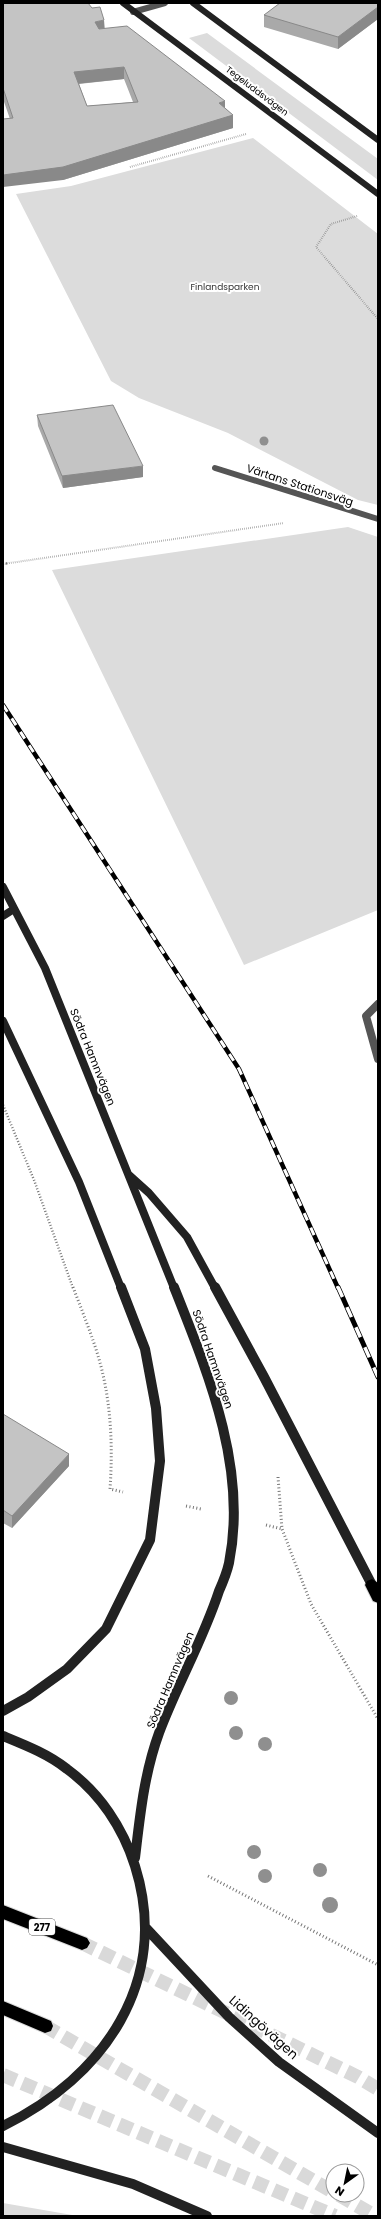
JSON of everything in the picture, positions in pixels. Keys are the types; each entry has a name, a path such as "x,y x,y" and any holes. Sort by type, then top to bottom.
{"highway":[{"name":"277","path":"3,1912 82,1943"},
{"path":"3,2008 45,2026"}],"main road":[{"name":"Tegeluddsvägen","path":"124,3 378,194"},
{"path":"193,3 378,140"},
{"name":"Södra Hamnvägen","path":"3,887 45,968 126,1173 198,1348 224,1430 231,1474 234,1517 229,1563 213,1610 159,1734 143,1791 135,1858"},
{"path":"3,907 14,908"},
{"path":"3,916 14,908"},
{"path":"3,1020 79,1182 145,1349 156,1408 160,1461 150,1540 128,1588 106,1628 67,1669 28,1697 3,1711"},
{"path":"126,1173 149,1193 187,1237 264,1377 375,1591"},
{"path":"3,1736 49,1756 81,1779 107,1807 127,1840 135,1858 144,1900 145,1927 143,1955 139,1975 124,2014 114,2032 87,2067 71,2082 34,2109 3,2126"},
{"name":"Lidingövägen","path":"145,1927 229,2017 279,2062 378,2133"},
{"path":"3,2147 86,2168 183,2204 207,2216"}],"street":[{"path":"134,12 165,3"},
{"name":"Värtans Stationsväg","path":"215,468 378,519"},
{"path":"378,1004 366,1016 376,1057 378,1058"}],"path":[{"path":"130,167 220,140 251,133"},
{"path":"364,214 331,224 316,247 378,319"},
{"path":"3,564 286,523"},
{"path":"3,1105 34,1180 99,1359 109,1408 112,1457 110,1489 282,1529 311,1604 378,1719"},
{"path":"208,1876 378,1965"}],"green space":[{"path":"207,33 378,159 378,180 189,38"},
{"name":"Finlandsparken","path":"253,138 378,234 378,505 358,500 228,433 139,398 111,381 16,194 71,186"},
{"path":"348,527 378,537 378,910 244,965 52,570"},
{"path":"3,2203 78,2216 3,2216"}],"building":[{"path":"3,3 88,3 92,8 100,7 104,20 95,22 99,29 127,26 225,101 219,103 233,115 63,167 3,175 3,119 13,118 3,88","holes":["124,67 138,102 87,106 74,72"]},
{"path":"280,3 378,3 378,7 338,37 264,15"},
{"path":"113,405 143,466 62,476 37,415"},
{"path":"3,1414 69,1454 12,1516 3,1510"}],"tunnel":[{"path":"82,1943 358,2077 378,2089"},
{"path":"45,2026 325,2187"},
{"path":"3,2075 335,2216"},
{"path":"353,2203 375,2216"}],"railway":[{"path":"3,705 239,1069 338,1288"},
{"path":"338,1287 378,1377"}]}
